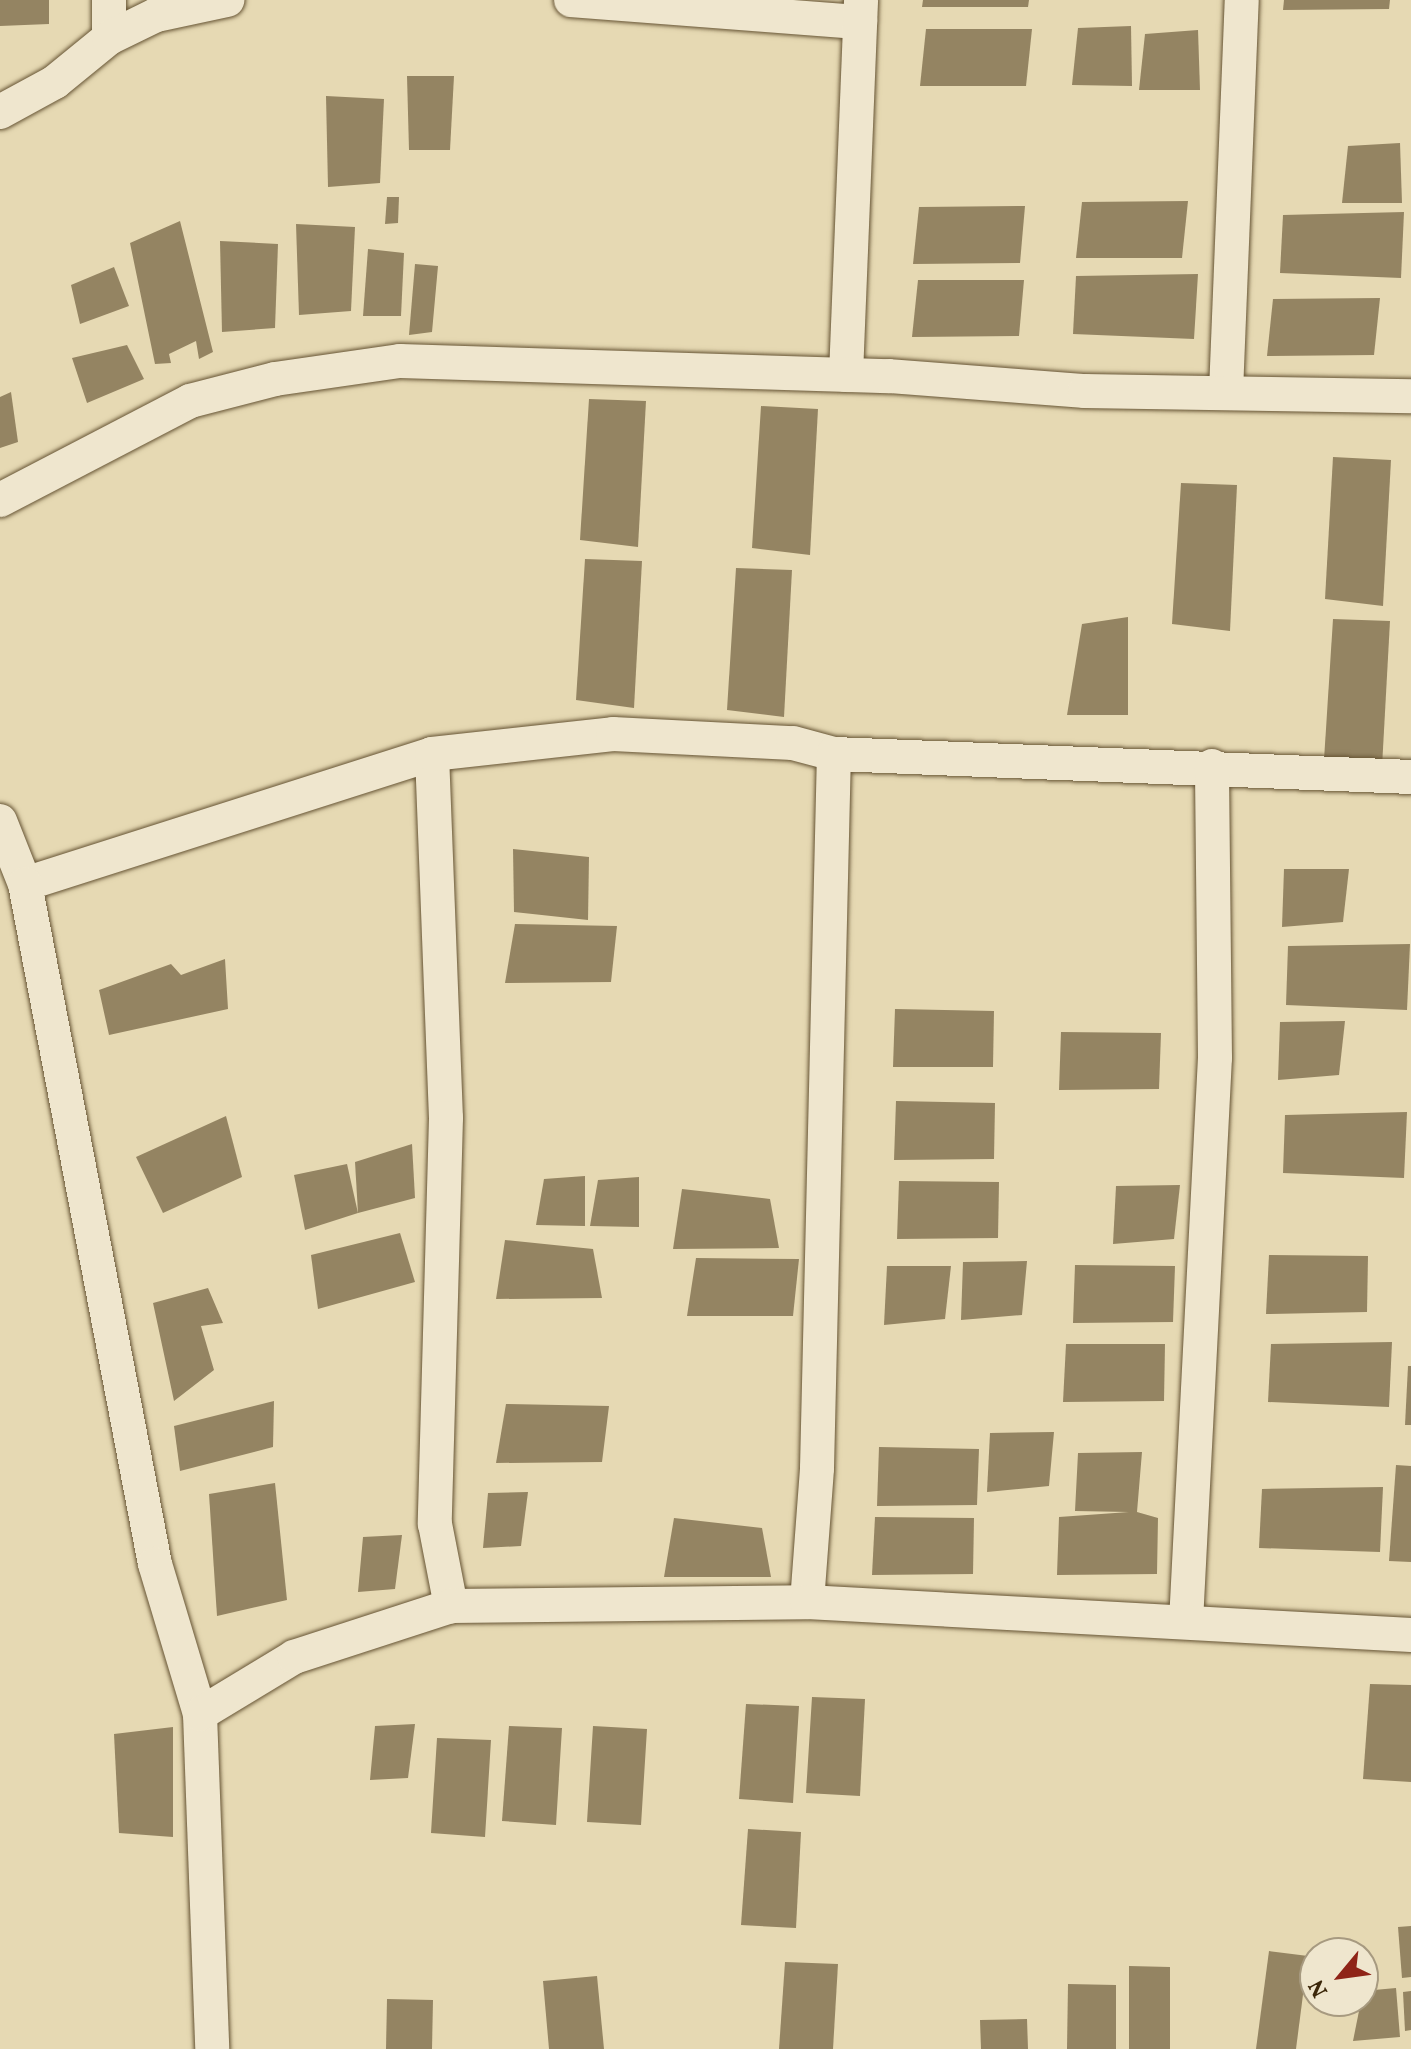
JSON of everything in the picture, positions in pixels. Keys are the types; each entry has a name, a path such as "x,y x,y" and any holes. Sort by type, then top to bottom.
{"street":[{"path":"109,0 109,38"},
{"path":"0,112 55,82 109,38 156,15 227,0"},
{"path":"571,0 861,11 846,375"},
{"path":"1226,392 1242,0"},
{"path":"0,500 190,401 275,379 400,361 846,375 1226,392 1411,396"},
{"path":"25,884 432,754 613,734 793,743 834,754 1212,766 1411,777"},
{"path":"432,754 446,1118 435,1524 451,1606"},
{"path":"807,1602 817,1468 834,754"},
{"path":"1186,1622 1215,1058 1212,766"},
{"path":"0,821 25,884 155,1564 200,1714 212,2049"},
{"path":"200,1714 294,1657 451,1606 807,1602 1411,1635"}],"building":[{"path":"0,0 49,0 49,24 0,26"},
{"path":"923,0 1029,0 1028,7 922,7"},
{"path":"1284,0 1390,0 1389,9 1283,10"},
{"path":"1131,26 1132,86 1072,85 1078,28"},
{"path":"926,29 1032,29 1026,86 920,86"},
{"path":"1198,30 1200,90 1139,90 1145,34"},
{"path":"407,76 454,76 450,150 409,150"},
{"path":"326,96 384,99 380,183 328,187"},
{"path":"1400,143 1402,203 1342,203 1348,146"},
{"path":"387,197 399,197 398,223 385,224"},
{"path":"1188,201 1182,258 1076,258 1082,202"},
{"path":"1025,206 1020,263 913,264 919,207"},
{"path":"1404,212 1401,278 1280,273 1283,215"},
{"path":"180,221 213,352 199,359 196,341 169,354 171,363 155,364 130,243"},
{"path":"296,224 355,227 351,311 299,315"},
{"path":"220,241 278,244 275,328 222,332"},
{"path":"368,249 404,253 401,316 363,316"},
{"path":"415,264 438,266 432,332 409,335"},
{"path":"114,267 129,306 80,324 71,285"},
{"path":"1198,274 1194,339 1073,334 1076,276"},
{"path":"918,280 1024,280 1019,336 912,337"},
{"path":"1380,298 1374,355 1267,356 1273,299"},
{"path":"127,345 144,379 87,403 72,358"},
{"path":"11,392 18,442 0,448 0,397"},
{"path":"589,399 646,401 638,547 580,540"},
{"path":"761,406 818,409 810,555 752,548"},
{"path":"1333,457 1391,460 1383,606 1325,599"},
{"path":"1181,483 1237,485 1230,631 1172,624"},
{"path":"585,559 642,561 634,708 576,700"},
{"path":"736,568 792,570 784,717 727,710"},
{"path":"1128,617 1128,715 1067,715 1082,624"},
{"path":"1333,619 1390,621 1382,767 1324,760"},
{"path":"513,849 589,857 588,920 514,912"},
{"path":"1284,869 1349,869 1343,922 1282,927"},
{"path":"515,924 617,926 611,982 505,983"},
{"path":"1410,944 1407,1010 1286,1005 1288,946"},
{"path":"225,959 228,1009 109,1035 99,990 171,964 181,975"},
{"path":"895,1009 994,1011 993,1067 893,1067"},
{"path":"1345,1021 1339,1075 1278,1080 1280,1022"},
{"path":"1061,1032 1161,1033 1159,1089 1059,1090"},
{"path":"896,1101 995,1103 994,1159 894,1160"},
{"path":"1407,1112 1404,1178 1283,1173 1285,1115"},
{"path":"226,1116 242,1177 163,1213 136,1157"},
{"path":"412,1144 415,1198 358,1213 355,1162"},
{"path":"347,1164 358,1213 305,1230 294,1175"},
{"path":"585,1176 585,1226 536,1225 544,1179"},
{"path":"639,1177 639,1227 590,1226 598,1180"},
{"path":"899,1181 999,1182 998,1238 897,1239"},
{"path":"1180,1185 1174,1239 1113,1244 1116,1186"},
{"path":"682,1189 770,1199 779,1248 673,1249"},
{"path":"400,1233 415,1282 318,1309 311,1255"},
{"path":"505,1240 593,1249 602,1298 496,1299"},
{"path":"1269,1255 1368,1256 1367,1312 1266,1314"},
{"path":"696,1258 799,1259 793,1316 687,1316"},
{"path":"1027,1261 1022,1315 961,1320 963,1262"},
{"path":"1075,1265 1175,1266 1173,1322 1073,1323"},
{"path":"887,1266 951,1266 945,1319 884,1325"},
{"path":"208,1288 223,1323 201,1326 214,1370 174,1401 153,1303"},
{"path":"1392,1342 1389,1407 1268,1402 1271,1344"},
{"path":"1066,1344 1165,1344 1164,1401 1063,1402"},
{"path":"1408,1366 1411,1366 1411,1425 1405,1425"},
{"path":"274,1401 273,1447 180,1471 174,1426"},
{"path":"506,1404 609,1406 602,1462 496,1463"},
{"path":"1054,1432 1049,1486 987,1492 990,1433"},
{"path":"879,1447 979,1449 977,1505 877,1506"},
{"path":"1142,1452 1137,1512 1158,1518 1157,1574 1057,1575 1059,1517 1129,1512 1075,1511 1078,1453"},
{"path":"1396,1465 1411,1466 1411,1562 1389,1561"},
{"path":"275,1483 287,1600 217,1616 209,1494"},
{"path":"1383,1487 1380,1552 1259,1548 1262,1489"},
{"path":"528,1492 521,1546 483,1548 488,1493"},
{"path":"875,1517 974,1518 973,1574 872,1575"},
{"path":"674,1518 762,1528 771,1577 664,1577"},
{"path":"402,1535 395,1589 358,1592 363,1537"},
{"path":"1370,1684 1411,1685 1411,1782 1363,1779"},
{"path":"812,1697 865,1699 860,1796 806,1793"},
{"path":"746,1704 799,1706 793,1803 739,1799"},
{"path":"415,1724 408,1778 370,1780 375,1726"},
{"path":"509,1726 562,1728 556,1825 502,1821"},
{"path":"593,1726 647,1729 641,1825 587,1822"},
{"path":"173,1727 173,1837 119,1833 114,1734"},
{"path":"437,1738 491,1740 485,1837 431,1833"},
{"path":"748,1829 801,1832 796,1928 741,1925"},
{"path":"1411,1926 1411,1977 1402,1978 1398,1927"},
{"path":"1269,1951 1299,1955 1300,2017 1296,2049 1256,2049"},
{"path":"785,1962 838,1964 833,2049 779,2049"},
{"path":"1129,1966 1170,1967 1170,2049 1129,2049"},
{"path":"597,1976 604,2049 549,2049 543,1981"},
{"path":"1068,1984 1116,1985 1116,2049 1067,2049"},
{"path":"1396,1988 1400,2037 1353,2041 1358,2017 1379,2017 1379,1990"},
{"path":"1411,1991 1411,2030 1405,2031 1403,1992"},
{"path":"387,1999 433,2000 432,2049 386,2049"},
{"path":"1027,2019 1028,2049 981,2049 980,2020"}]}
